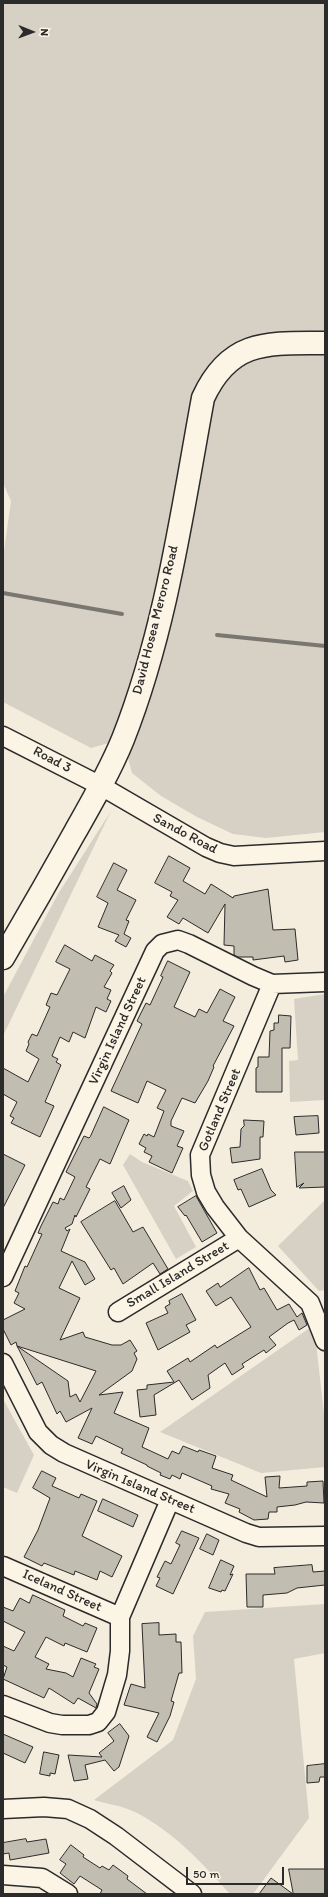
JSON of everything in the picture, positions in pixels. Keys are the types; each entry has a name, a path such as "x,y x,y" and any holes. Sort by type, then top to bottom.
{"main road":[{"name":"David Hosea Meroro Road","path":"3,958 101,786 123,739 142,684 158,624 180,523 203,398 209,384 229,360 246,350 280,343 325,343"}],"street":[{"name":"Road 3","path":"3,736 101,786"},
{"name":"Sando Road","path":"101,786 206,847 220,853 241,855 325,851"},
{"name":"Virgin Island Street","path":"3,1277 155,951 162,944 170,941 184,942 272,984 325,982"},
{"name":"Gotland Street","path":"272,984 200,1155 201,1175 206,1192 215,1207 239,1238 310,1303 325,1341"},
{"name":"Small Island Street","path":"118,1312 239,1238"},
{"name":"Virgin Island Street","path":"3,1363 38,1432 51,1445 83,1462 246,1533 259,1537 325,1536"},
{"path":"3,1705 50,1723 88,1725 98,1722 106,1712 117,1675 120,1651 120,1617 170,1500"},
{"name":"Iceland Street","path":"3,1566 120,1617"},
{"path":"3,1809 44,1807 68,1809 90,1819 116,1836 192,1894"},
{"path":"3,1875 42,1878 68,1894"}],"shaded area":[{"path":"3,3 325,3 325,832 266,838 233,834 197,817 161,796 132,773 123,739 91,748 3,702 3,558 11,501 3,483"},
{"path":"111,811 3,1036 3,997 58,894"},
{"path":"325,994 325,1100 290,1102 289,1061 298,1060 294,999"},
{"path":"130,1154 142,1162 188,1181 193,1191 174,1206 196,1247 176,1259 123,1165"},
{"path":"325,1200 325,1290 319,1291 278,1246"},
{"path":"314,1325 325,1423 325,1467 261,1473 160,1432"},
{"path":"3,1399 34,1455 17,1493 3,1487"},
{"path":"325,1604 325,1653 294,1659 309,1818 253,1894 230,1894 186,1848 175,1838 149,1820 130,1810 94,1800 173,1740 196,1679 193,1636 205,1612"}],"building":[{"path":"169,856 190,868 183,881 205,894 211,884 233,898 234,896 268,889 273,930 295,929 298,960 285,962 284,956 253,960 253,957 238,957 234,955 234,946 224,945 225,904 208,933 183,918 179,924 167,917 178,900 170,896 172,892 155,883"},
{"path":"114,863 127,870 117,890 136,900 126,920 129,921 124,934 131,938 126,947 115,941 119,935 98,927 108,903 97,897"},
{"path":"65,945 92,961 95,955 114,965 110,971 112,973 104,987 111,990 107,999 111,1001 106,1012 96,1007 85,1038 73,1032 69,1042 60,1037 52,1056 58,1059 56,1062 61,1065 45,1102 54,1106 40,1137 11,1123 14,1118 10,1116 17,1102 3,1094 3,1068 28,1082 39,1059 26,1051 29,1044 28,1042 32,1034 37,1036 50,1007 46,1005 51,993 57,995 70,969 56,962"},
{"path":"168,961 190,972 174,1007 195,1017 199,1009 207,1013 220,989 235,997 223,1021 234,1026 213,1066 214,1067 208,1081 195,1103 182,1098 171,1121 171,1126 184,1131 177,1146 183,1148 172,1173 149,1162 152,1156 144,1152 146,1148 139,1144 144,1134 154,1137 164,1111 157,1108 166,1090 147,1081 138,1103 111,1091 142,1024 137,1021 146,1003 150,1005 163,977 161,976"},
{"path":"279,1015 291,1016 290,1048 282,1048 282,1092 256,1092 256,1068 258,1067 258,1057 269,1057 270,1031 274,1030 274,1023 278,1023"},
{"path":"104,1107 129,1120 110,1164 100,1159 86,1187 90,1189 76,1217 75,1215 72,1224 65,1228 67,1231 70,1229 61,1251 85,1262 95,1279 85,1285 72,1261 59,1288 80,1298 60,1340 83,1332 85,1337 112,1345 121,1345 130,1340 137,1351 134,1353 137,1359 132,1371 99,1395 123,1392 114,1413 149,1428 142,1447 168,1459 172,1451 179,1454 183,1446 198,1452 199,1450 216,1456 212,1468 233,1475 231,1480 267,1497 265,1477 280,1476 279,1488 307,1486 307,1482 323,1481 324,1503 306,1502 277,1507 277,1512 269,1512 268,1519 254,1520 239,1512 240,1509 225,1503 229,1494 211,1489 212,1486 182,1473 180,1479 172,1475 170,1479 160,1475 161,1473 147,1465 121,1453 123,1449 96,1436 92,1444 78,1438 92,1408 66,1422 60,1411 57,1414 42,1382 37,1385 17,1346 16,1342 11,1345 3,1329 3,1320 25,1309 14,1303 19,1293 15,1291 25,1266 27,1267 42,1234 38,1233 53,1202 58,1204 60,1198 64,1200 75,1177 66,1172 84,1136 90,1137","holes":["17,1346 96,1371 80,1402 76,1394 70,1397 68,1381"]},
{"path":"318,1116 319,1133 296,1135 294,1117"},
{"path":"244,1120 264,1121 263,1137 260,1137 260,1159 232,1163 230,1148 240,1147 241,1129 244,1126"},
{"path":"295,1152 325,1152 325,1187 299,1188 304,1183 297,1187"},
{"path":"3,1154 25,1165 3,1208"},
{"path":"262,1169 271,1190 276,1195 249,1207 241,1189 238,1190 234,1180"},
{"path":"124,1186 131,1200 121,1208 112,1193"},
{"path":"196,1196 217,1233 202,1242 186,1215 185,1216 178,1207"},
{"path":"115,1201 133,1232 143,1227 168,1269 160,1274 153,1263 123,1284 114,1268 111,1270 81,1222"},
{"path":"249,1268 260,1290 264,1288 277,1310 289,1304 297,1317 302,1313 307,1325 299,1330 294,1320 288,1323 269,1337 276,1345 266,1353 264,1350 242,1364 244,1367 232,1375 225,1363 208,1375 210,1388 192,1400 179,1380 154,1395 156,1415 140,1417 137,1390 147,1389 147,1385 174,1382 167,1371 188,1358 190,1362 215,1345 217,1348 251,1327 231,1297 216,1306 206,1291 218,1283 220,1287"},
{"path":"182,1294 196,1320 186,1325 190,1332 158,1350 146,1323 168,1313 165,1307 170,1304 169,1301"},
{"path":"42,1471 56,1478 52,1486 79,1498 81,1494 97,1501 82,1536 122,1556 112,1577 100,1571 97,1580 75,1571 74,1575 44,1563 42,1566 24,1557 38,1530 50,1498 33,1488"},
{"path":"103,1499 138,1515 133,1527 98,1511"},
{"path":"182,1531 199,1538 173,1594 156,1586 160,1578 157,1577 165,1561 171,1564 180,1545 176,1543"},
{"path":"207,1534 219,1540 213,1555 200,1549"},
{"path":"221,1560 234,1566 230,1575 233,1574 225,1591 222,1590 221,1592 209,1588"},
{"path":"312,1565 313,1572 325,1571 325,1585 297,1588 287,1593 263,1595 263,1607 247,1607 246,1574 275,1574 274,1568"},
{"path":"33,1595 65,1610 63,1616 83,1626 85,1623 97,1628 87,1652 65,1643 64,1646 46,1637 35,1657 49,1664 46,1669 66,1673 73,1677 81,1658 96,1664 94,1667 99,1669 89,1693 97,1704 96,1708 78,1698 74,1704 49,1688 44,1698 3,1679 7,1667 3,1665 3,1646 14,1651 25,1632 3,1621 3,1607 13,1611 20,1598 29,1603"},
{"path":"159,1623 159,1635 176,1634 176,1642 181,1642 182,1673 179,1673 171,1701 174,1702 170,1716 157,1742 147,1737 159,1713 124,1705 131,1684 145,1688 142,1624"},
{"path":"120,1724 129,1736 119,1767 114,1771 105,1760 85,1765 88,1779 74,1781 68,1755 102,1757 99,1753 114,1741 108,1733"},
{"path":"3,1734 33,1747 25,1763 3,1753"},
{"path":"44,1752 59,1755 55,1774 50,1773 50,1776 40,1774"},
{"path":"325,1764 325,1777 320,1777 319,1782 307,1783 307,1766"},
{"path":"26,1839 27,1842 46,1839 49,1853 10,1860 9,1853 3,1854 3,1843"},
{"path":"71,1845 84,1855 83,1857 100,1868 102,1866 109,1870 113,1865 128,1876 127,1879 147,1894 100,1894 102,1890 80,1876 74,1884 60,1873 66,1864 60,1860"},
{"path":"289,1869 325,1869 325,1894 293,1894"},
{"path":"271,1878 293,1894 259,1894"}],"waterway":[{"path":"3,593 122,614"},
{"path":"217,635 325,646"}]}
